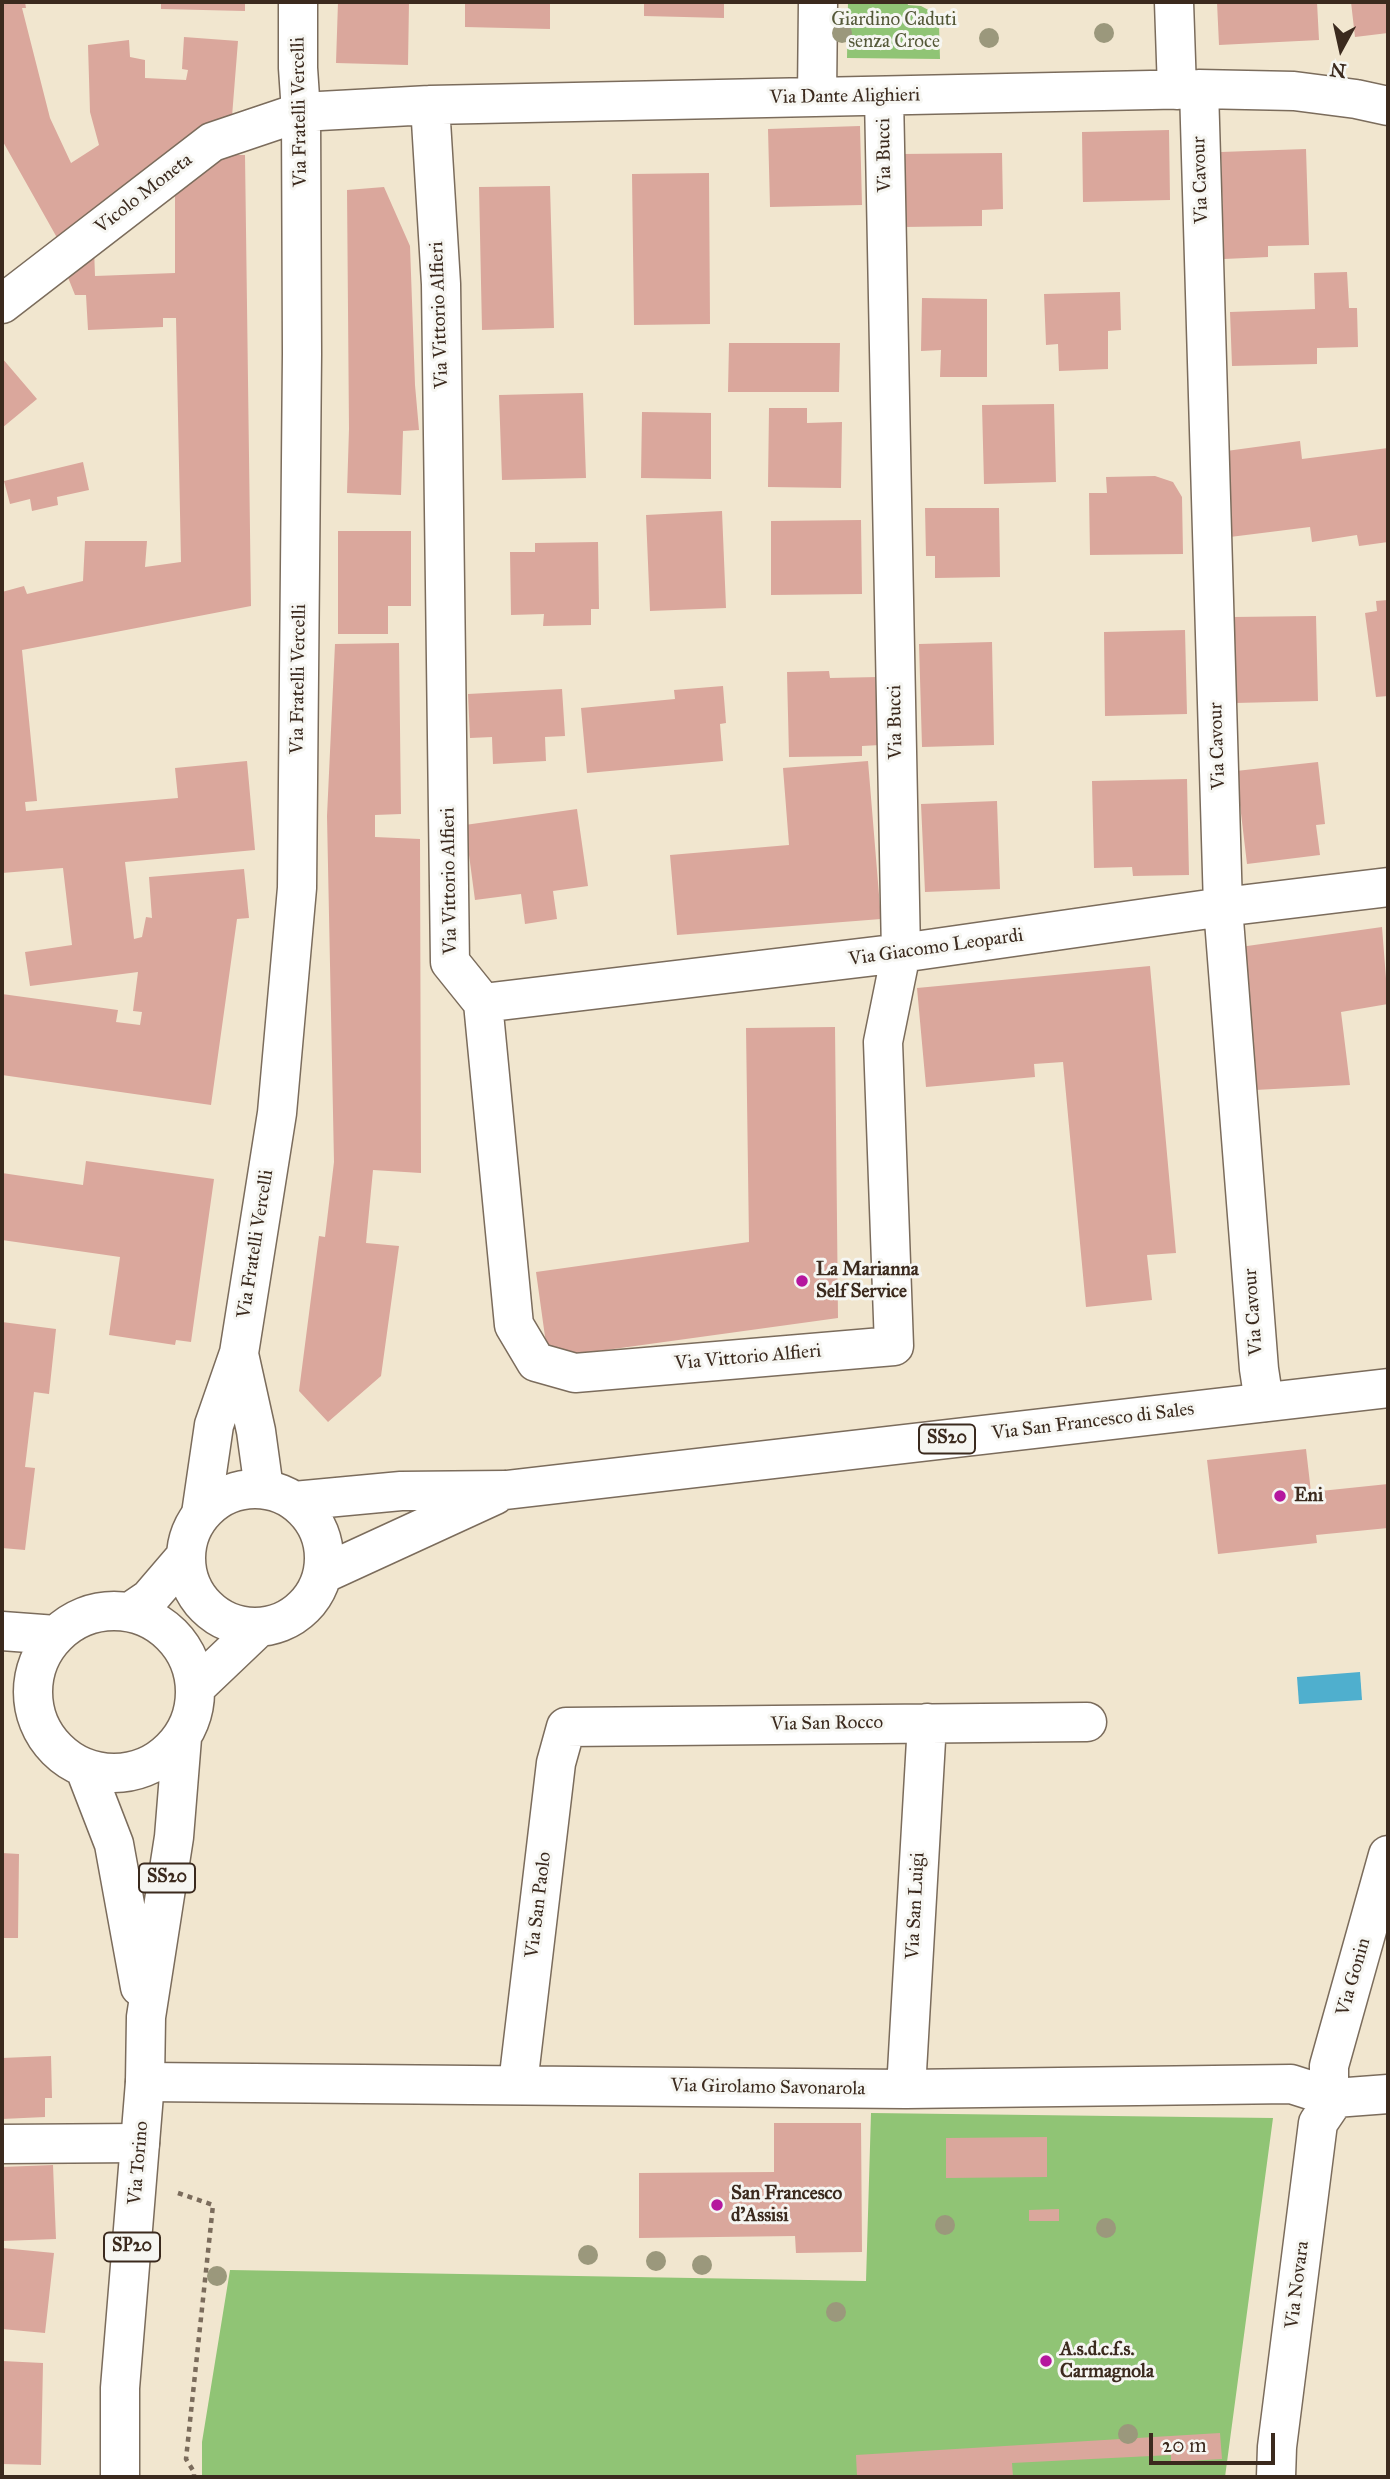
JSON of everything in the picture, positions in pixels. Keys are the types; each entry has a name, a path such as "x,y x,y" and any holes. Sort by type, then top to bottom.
{"street":[{"name":"Via Fratelli Vercelli","path":"201,1514 214,1425 239,1353 276,1113 298,888 302,368 298,2"},
{"path":"817,97 818,2"},
{"name":"Via Cavour","path":"1174,2 1188,90 1223,907 1259,1368 1264,1402"},
{"name":"Via Dante Alighieri","path":"301,112 430,106 1188,90 1294,91 1388,106"},
{"name":"Via Bucci","path":"884,96 901,953 883,1042 894,1346"},
{"name":"Via Vittorio Alfieri","path":"430,106 441,284 450,962 483,1003 514,1325 536,1362 575,1373 894,1346"},
{"name":"Vicolo Moneta","path":"2,304 212,142 301,112"},
{"name":"Via Giacomo Leopardi","path":"483,1003 901,953 1223,907 1388,887"},
{"name":"Via Fratelli Vercelli","path":"239,1353 256,1431 279,1495"},
{"name":"Via San Francesco di Sales","path":"279,1495 506,1490 1388,1388"},
{"path":"241,1490 279,1495 309,1515 320,1533 324,1553 323,1574 314,1594 300,1612 280,1624 258,1628 235,1625 215,1615 199,1599 188,1579 185,1557 190,1534 201,1514 219,1499 241,1490"},
{"name":"Via San Francesco di Sales","path":"323,1574 506,1490"},
{"path":"130,1612 149,1599 185,1557"},
{"path":"102,1611 130,1612 155,1622 175,1639 189,1661 196,1687 193,1714 182,1738 163,1758 139,1770 112,1774 85,1769 62,1756 18,1703 33,1683 40,1657 56,1635 77,1620 102,1611"},
{"path":"196,1687 258,1628"},
{"path":"2,1631 56,1635"},
{"name":"Via San Rocco","path":"566,1727 1087,1722"},
{"name":"Via San Luigi","path":"906,2089 927,1723"},
{"name":"Via San Paolo","path":"518,2084 556,1763 566,1727"},
{"name":"Via Torino","path":"120,2477 120,2388 145,2082 146,2017 174,1837 182,1738"},
{"name":"Via Torino","path":"85,1769 114,1844 146,2017"},
{"name":"Via Gonin","path":"1335,2098 1329,2082 1329,2066 1388,1855"},
{"name":"Via Girolamo Savonarola","path":"145,2082 906,2089 1290,2084 1335,2098 1388,2094"},
{"name":"Via Novara","path":"1276,2477 1277,2447 1318,2123 1335,2098"},
{"path":"2,2144 139,2156"}],"path":[{"path":"139,2156 177,2171 178,2194 214,2205 186,2459 194,2477"}],"green space":[{"name":"Giardino Caduti senza Croce","path":"848,2 907,2 908,5 921,6 934,13 939,24 940,59 847,58"},
{"path":"871,2113 1273,2118 1225,2477 202,2477 202,2442 230,2270 866,2281"}],"water":[{"path":"1360,1672 1362,1700 1299,1704 1297,1677"}],"building":[{"path":"2,2 25,2 26,8 22,8 50,118 71,163 99,145 90,112 88,45 129,40 130,57 145,60 145,78 186,80 188,70 182,69 184,37 238,41 231,129 60,243 2,140"},
{"path":"161,2 245,2 245,11 161,9"},
{"path":"338,2 409,2 408,65 336,63"},
{"path":"465,2 550,2 550,29 465,27"},
{"path":"644,2 724,2 724,18 644,16"},
{"path":"1217,2 1317,2 1319,40 1219,45"},
{"path":"1351,2 1388,2 1388,33 1355,37"},
{"path":"860,126 862,205 770,207 768,129"},
{"path":"1169,130 1170,200 1083,202 1082,132"},
{"path":"1306,149 1309,245 1268,246 1268,257 1224,259 1221,152"},
{"path":"1002,153 1003,209 982,210 982,226 902,227 901,154"},
{"path":"211,155 245,155 251,606 22,650 37,801 25,802 26,811 178,798 175,768 247,761 255,850 125,862 134,939 142,937 146,917 152,918 149,877 244,869 249,918 237,919 211,1105 2,1075 2,994 118,1010 116,1022 140,1025 142,1012 133,1011 138,972 30,986 25,952 72,945 63,868 2,873 2,592 24,586 27,594 83,581 85,541 147,541 145,567 181,562 176,318 163,318 163,327 88,330 86,295 75,295 65,270 94,248 95,276 175,273 175,178"},
{"path":"709,173 710,324 634,325 632,174"},
{"path":"550,186 554,328 482,330 479,187"},
{"path":"384,187 410,246 419,430 403,431 401,495 347,493 347,190"},
{"path":"1347,272 1349,308 1357,308 1358,347 1317,348 1317,364 1232,366 1230,312 1315,309 1314,273"},
{"path":"1120,292 1121,330 1108,331 1108,369 1059,371 1058,344 1046,345 1044,294"},
{"path":"922,298 987,299 987,377 940,377 941,350 921,351"},
{"path":"729,343 840,343 839,392 728,392"},
{"path":"2,358 37,399 2,428"},
{"path":"583,393 586,478 502,480 499,395"},
{"path":"1054,404 1056,482 984,484 982,405"},
{"path":"769,408 807,408 807,423 842,422 841,488 768,487"},
{"path":"642,412 711,413 711,479 641,478"},
{"path":"1300,441 1302,459 1388,448 1388,542 1359,546 1357,535 1312,542 1310,527 1230,537 1219,452"},
{"path":"83,462 89,490 57,497 58,505 32,511 30,499 10,504 4,481"},
{"path":"1155,476 1173,482 1182,497 1183,554 1090,555 1089,493 1107,493 1106,477"},
{"path":"925,508 999,508 1000,577 935,578 935,556 926,556"},
{"path":"722,511 726,608 650,611 646,515"},
{"path":"861,520 862,594 771,595 771,521"},
{"path":"338,531 411,531 411,606 388,606 388,634 338,634"},
{"path":"598,542 599,609 591,609 591,625 543,626 544,614 511,615 510,552 535,552 535,543"},
{"path":"1388,600 1388,696 1376,697 1365,613 1377,611 1376,601"},
{"path":"1316,616 1318,701 1235,703 1233,617"},
{"path":"1185,630 1187,714 1105,716 1104,632"},
{"path":"992,642 994,745 922,747 919,644"},
{"path":"399,643 401,814 375,815 375,837 420,839 421,1173 373,1170 366,1243 399,1246 381,1376 328,1422 299,1391 319,1236 325,1237 334,1162 327,816 335,644"},
{"path":"829,671 830,678 879,677 880,745 862,746 862,756 789,757 787,672"},
{"path":"723,686 726,723 720,724 723,761 587,773 581,708 675,699 674,690"},
{"path":"562,689 565,736 545,737 546,761 493,764 492,737 470,738 468,694"},
{"path":"868,761 881,919 677,935 670,855 789,845 783,768"},
{"path":"1318,762 1325,824 1316,825 1320,855 1247,864 1236,771"},
{"path":"1187,779 1189,875 1133,876 1132,867 1094,868 1092,781"},
{"path":"997,801 1000,889 925,892 921,804"},
{"path":"577,809 588,886 553,891 557,919 525,924 521,894 475,900 465,825"},
{"path":"1382,927 1388,1004 1341,1012 1350,1085 1255,1090 1240,947"},
{"path":"1150,966 1176,1253 1147,1255 1152,1300 1086,1307 1063,1062 1034,1064 1035,1077 926,1087 917,988"},
{"path":"835,1027 838,1318 548,1358 536,1272 749,1242 746,1028"},
{"path":"86,1161 214,1179 191,1342 176,1340 175,1345 109,1335 120,1257 2,1240 2,1173 83,1185"},
{"path":"2,1322 56,1329 49,1394 34,1392 25,1467 35,1468 25,1550 2,1548"},
{"path":"1306,1449 1311,1492 1388,1484 1388,1528 1316,1535 1317,1543 1218,1554 1207,1460"},
{"path":"2,1853 19,1854 18,1938 2,1938"},
{"path":"51,2056 52,2098 45,2098 45,2117 2,2119 2,2058"},
{"path":"774,2123 861,2123 862,2252 796,2253 795,2236 639,2238 639,2173 774,2172"},
{"path":"1047,2137 1047,2177 946,2178 946,2138"},
{"path":"53,2165 56,2239 2,2241 2,2167"},
{"path":"1059,2209 1059,2221 1029,2221 1029,2210"},
{"path":"2,2248 54,2253 45,2333 2,2329"},
{"path":"2,2361 43,2363 41,2465 2,2464"},
{"path":"1220,2433 1222,2459 1171,2462 1171,2455 1012,2463 1013,2477 857,2477 856,2455"}],"place":[{"name":"La Marianna Self Service","path":"802,1281"},
{"name":"Eni","path":"1280,1496"},
{"name":"San Francesco d'Assisi","path":"717,2205"},
{"name":"A.s.d.c.f.s. Carmagnola","path":"1046,2361"}]}
